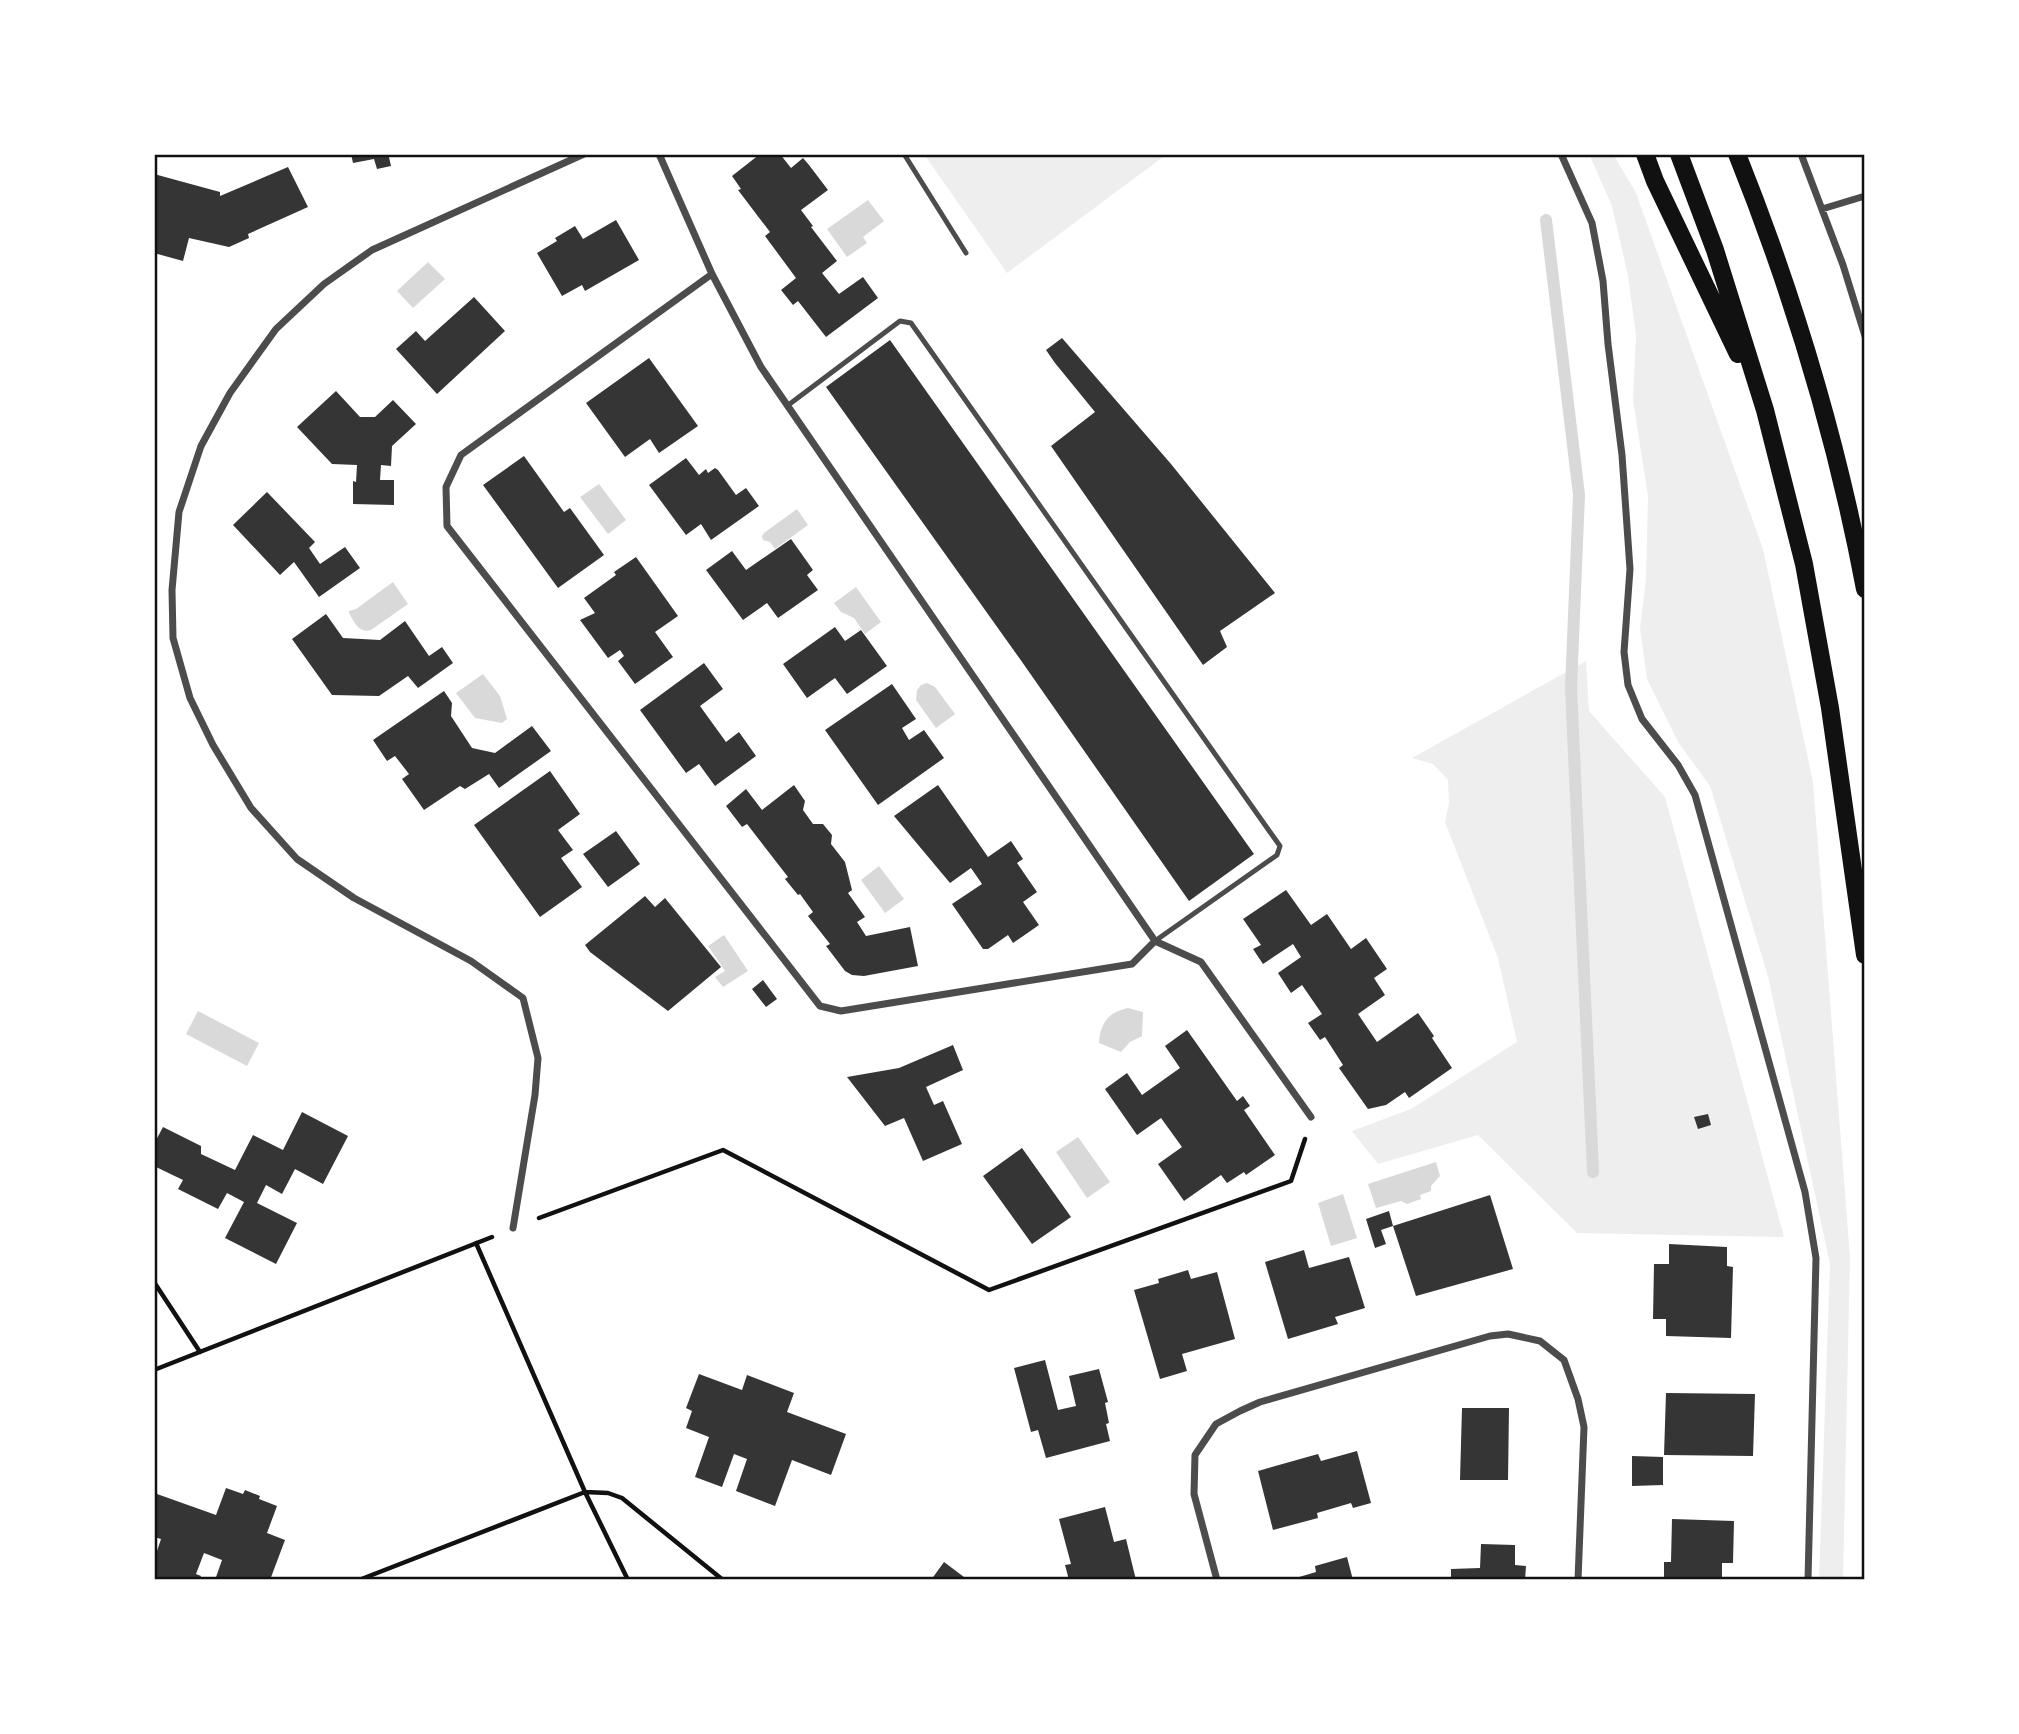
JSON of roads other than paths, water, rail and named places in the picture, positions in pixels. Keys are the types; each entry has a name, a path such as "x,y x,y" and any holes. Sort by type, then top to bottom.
{"main road":[{"path":"1645,154 1655,181 1765,410"},
{"path":"1679,154 1715,250 1765,410 1804,564 1830,708 1865,955"},
{"path":"1737,154 1767,228 1821,400 1865,589"}],"street":[{"path":"513,1228 535,1095 538,1058 523,998 471,961 354,898 297,859 251,808 213,745 190,698 173,638 172,590 179,512 201,446 230,393 275,329 324,284 372,250 584,154"},
{"path":"659,154 712,274 761,367 1155,941 1201,962 1311,1117"},
{"path":"1561,154 1592,223 1603,281 1622,455 1630,569 1625,652 1628,685 1643,719 1678,765 1695,795 1805,1192 1816,1258 1808,1580"},
{"path":"1801,154 1843,265 1865,336"},
{"path":"1822,209 1865,196"},
{"path":"712,274 461,455 446,487 447,526 820,1006 841,1011 1132,964 1155,941"},
{"path":"1217,1580 1194,1494 1193,1480 1195,1455 1216,1424 1260,1402 1490,1336 1508,1334 1541,1341 1564,1360 1578,1399 1584,1427 1577,1580"}],"lane":[{"path":"904,154 966,253"},
{"path":"788,406 900,321 911,323 1280,846 1277,855 1155,941"}],"waterway":[{"path":"1546,220 1579,495 1571,688 1593,1172"}]}
